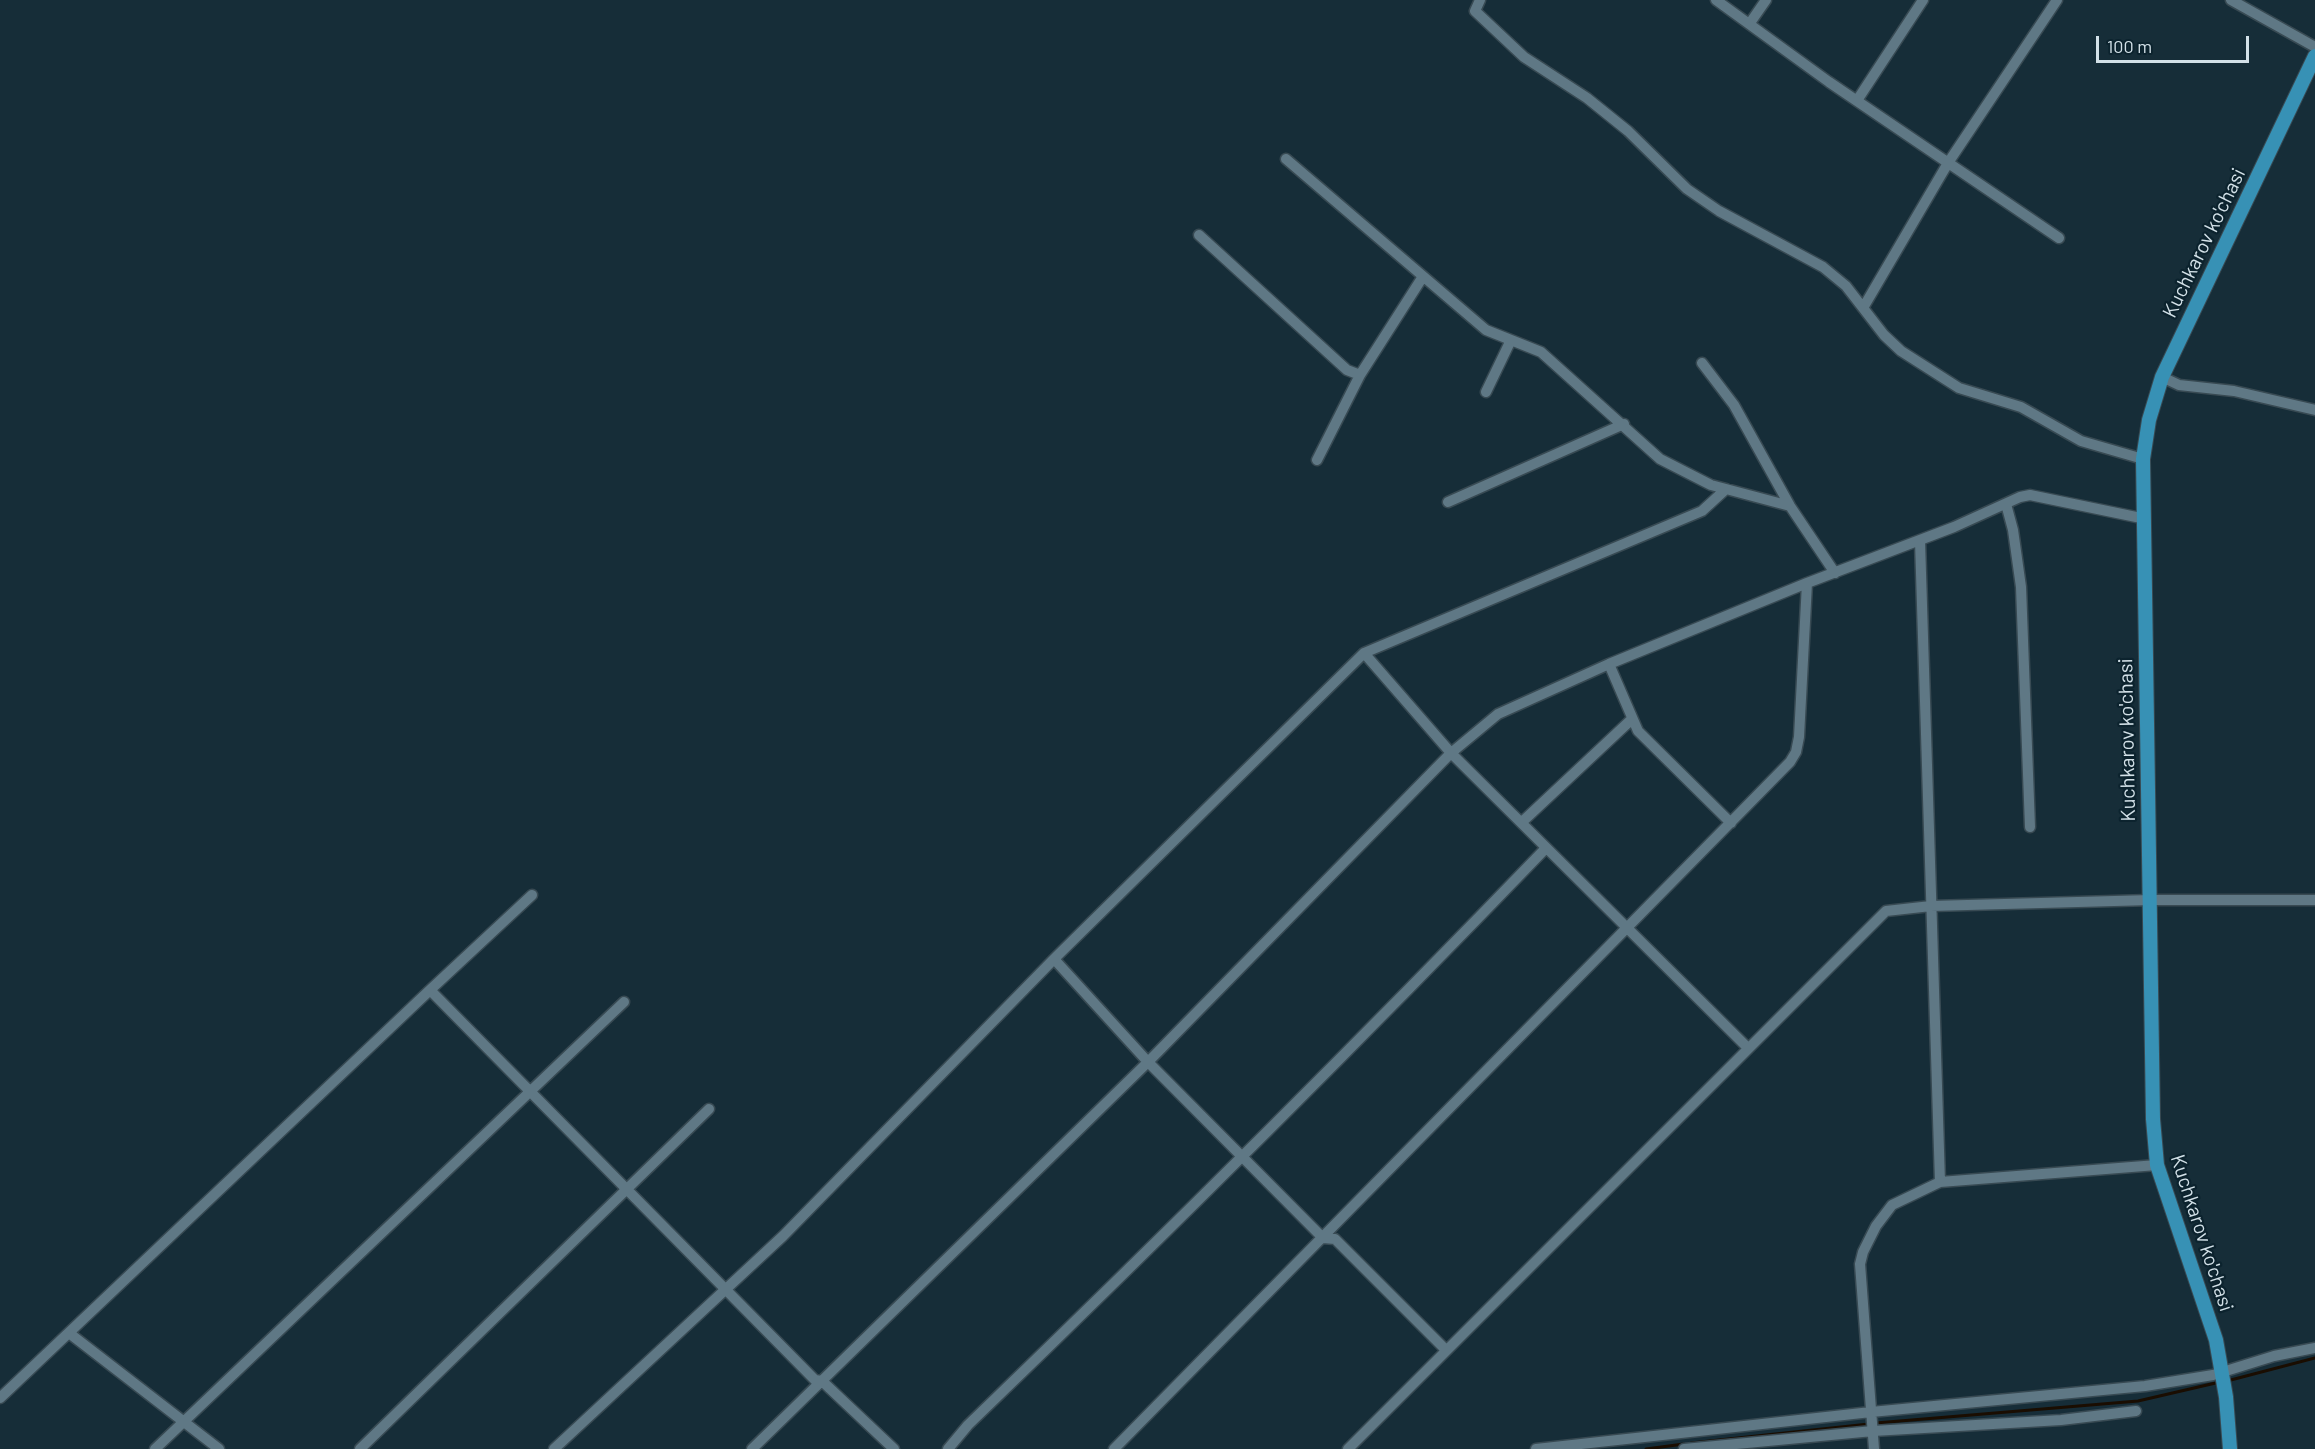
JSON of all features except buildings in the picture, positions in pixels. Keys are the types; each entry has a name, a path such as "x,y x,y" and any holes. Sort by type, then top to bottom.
{"main road":[{"name":"Kuchkarov ko'chasi","path":"2230,1449 2222,1371 2209,1319 2157,1165 2153,1119 2151,900 2141,518 2143,459 2149,420 2162,377 2315,56"}],"street":[{"path":"1480,0 1474,11 1524,57 1612,117 1688,189 1719,211 1823,267 1846,286 1901,351 1959,388 2021,407 2081,441 2143,459"},
{"path":"1716,0 1829,82 1858,99 1948,164 2059,238"},
{"path":"1750,23 1766,0"},
{"path":"1858,99 1923,0"},
{"path":"1863,308 1948,164 2057,0"},
{"path":"2231,0 2315,47"},
{"path":"1286,159 1422,278 1486,330 1541,352 1624,424 1660,459 1711,485 1790,506"},
{"path":"1199,236 1347,370 1360,375"},
{"path":"1317,459 1360,375 1393,320 1422,278"},
{"path":"1486,392 1511,340"},
{"path":"1702,363 1734,405 1790,506 1834,573"},
{"path":"2162,377 2179,384 2234,391 2315,410"},
{"path":"1448,502 1624,424"},
{"path":"554,1449 783,1236 1054,959 1364,653 1702,511 1726,489"},
{"path":"752,1449 1148,1062 1451,753 1498,714 1609,664 1807,582 1920,541 2020,496 2030,495 2141,518"},
{"path":"2006,504 2018,558 2021,587 2030,827"},
{"path":"1920,541 1940,1182"},
{"path":"1114,1449 1790,762 1796,752 1807,582"},
{"path":"1364,653 1451,753 1748,1048"},
{"path":"1609,664 1638,731 1731,823"},
{"path":"1522,822 1632,719"},
{"path":"948,1449 968,1425 1243,1157 1545,848"},
{"path":"0,1398 532,895"},
{"path":"1348,1449 1886,911 1931,906 2151,900 2315,900"},
{"path":"1054,959 1148,1062 1323,1238 1335,1239 1446,1350"},
{"path":"430,990 625,1190 727,1288 815,1380 822,1381 894,1449"},
{"path":"155,1449 624,1002"},
{"path":"360,1449 709,1109"},
{"path":"1874,1449 1860,1274 1863,1252 1892,1205 1940,1182 2157,1165"},
{"path":"69,1333 219,1449"},
{"path":"1536,1449 2145,1386 2222,1371 2315,1348"},
{"path":"1684,1449 1873,1430 2061,1420 2136,1411"}],"waterway":[{"path":"2227,1381 2315,1358"},
{"path":"1876,1423 2138,1401 2220,1382"},
{"path":"1691,1443 1869,1424"},
{"path":"1646,1449 1684,1444"}]}
